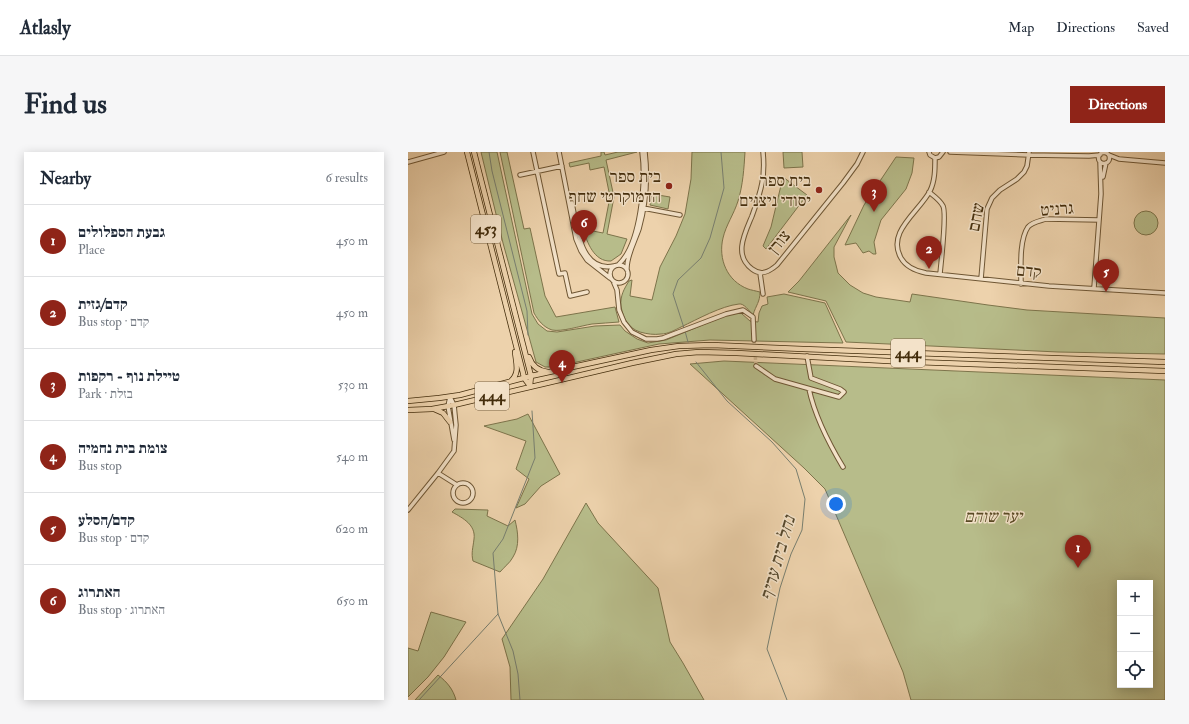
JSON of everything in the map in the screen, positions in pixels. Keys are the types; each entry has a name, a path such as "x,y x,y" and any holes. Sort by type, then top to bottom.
{"main road":[{"name":"453","path":"467,152 524,378 530,386"},
{"name":"453","path":"474,152 531,376 530,386"},
{"path":"509,382 515,377 517,371 511,329"},
{"path":"522,339 532,364 542,371 552,372"},
{"name":"444","path":"408,401 450,397 531,376 664,348 712,344 803,349 1165,362"},
{"name":"444","path":"408,410 454,405 530,386 676,354 716,352 888,361 1165,371"},
{"path":"432,408 443,413 450,422"}],"street":[{"path":"408,162 444,152"},
{"path":"532,152 559,274 565,273 570,296 587,292"},
{"path":"560,152 576,239 579,247 587,260 610,278 614,283 618,295 620,314 632,332 651,339 663,338 726,314 743,310 753,317 754,340"},
{"path":"560,152 579,236 584,251 590,260 602,267 616,265 623,266 627,270"},
{"path":"610,278 611,268 624,259 630,247 639,217 643,187 643,152"},
{"path":"618,295 622,285 628,277 627,261 636,237 643,208 646,178 643,152"},
{"path":"762,294 760,273 744,262 741,248 762,182 763,152"},
{"name":"צורן","path":"760,273 766,272 777,265 843,183 857,164 863,152"},
{"path":"929,152 930,155 935,158"},
{"path":"935,158 939,157 943,152"},
{"path":"950,152 1089,156 1105,152 1119,158 1165,163"},
{"path":"1094,288 1102,182 1100,153"},
{"name":"שחם","path":"981,279 987,210 992,198 1024,172 1027,166 1029,154"},
{"path":"1102,182 1110,158 1108,154"},
{"path":"1089,156 1103,163 1119,158"},
{"path":"935,158 933,180 929,192 939,200 944,210 940,274"},
{"path":"520,175 562,166"},
{"name":"קדם","path":"929,192 904,225 898,236 898,253 904,263 919,272 1021,284 1165,293"},
{"path":"643,208 680,215"},
{"name":"גרניט","path":"1021,284 1022,246 1024,235 1029,226 1037,221 1046,219 1099,220"},
{"path":"614,283 620,284 624,282"},
{"path":"756,366 775,379 839,397 844,392 840,389 811,378 807,356"},
{"path":"809,389 815,411 829,445 843,467"},
{"path":"408,510 438,473 454,450 456,425 454,405 450,397"},
{"path":"450,397 448,406 455,443"},
{"path":"438,473 458,485 463,483 469,485 472,490 472,496 467,502 461,503 455,499 453,493 458,485"}],"green space":[{"path":"481,152 497,152 532,314 538,324 547,331 557,332 595,326 620,325 625,331 637,339 648,343 666,340 734,312 741,313 750,321 758,322 759,313 762,306 768,304 767,297 784,294 825,303 843,343 710,340 659,344 554,367 545,367 536,362 503,243"},
{"path":"500,152 507,152 524,229 530,228 545,296 556,317 615,307 619,322 592,324 566,330 552,330 541,323 537,318 534,313"},
{"path":"601,152 604,152 605,155 618,152 637,152 606,160 614,197 607,234 627,239 621,254 611,261 600,258 596,255 589,245 583,229 603,233 610,197 604,167 590,170 589,163 570,167 569,163 601,156"},
{"path":"692,152 745,152 740,195 724,233 722,254 723,261 730,275 735,281 748,289 760,292 759,301 753,315 745,306 741,304 732,305 717,310 674,331 658,334 640,332 629,325 623,315 621,306 622,296 629,281 632,280 630,296 652,300 660,267 676,236 685,214 691,179"},
{"path":"783,152 802,152 803,167 784,168"},
{"path":"896,157 914,158 912,173 906,189 881,220 874,242 876,254 869,251 863,253 856,243 845,245 864,205"},
{"path":"783,177 807,195 766,249 763,246 771,227"},
{"path":"652,194 670,197 668,209 650,205"},
{"path":"1146,211 1155,214 1158,223 1155,232 1146,235 1137,232 1134,223 1137,214"},
{"path":"851,215 834,247 834,257 838,273 850,285 863,293 876,297 910,302 912,294 1027,310 1165,318 1165,354 1058,352 846,342 826,301 788,292 799,281"},
{"name":"יער שוהם","path":"724,361 1165,380 1165,700 911,700 903,672 825,489 690,364"},
{"path":"528,414 560,474 541,486 525,504 516,508 529,479 516,469 526,441 484,426 517,419"},
{"path":"586,503 598,523 658,588 670,642 704,700 511,700 510,667 502,639 543,579"},
{"path":"455,509 488,510 487,516 508,526 515,520 518,534 517,548 512,559 500,572 473,561 473,530 468,522 452,512"},
{"path":"431,612 466,622 444,657 428,677 408,697 408,648 418,651"},
{"path":"438,675 449,686 456,700 415,700"}],"waterway":[{"path":"489,152 492,171 527,311 528,335"},
{"name":"נחל בית עריף","path":"684,328 673,294 678,280 701,258 710,238 724,188 721,152"},
{"name":"נחל בית עריף","path":"685,331 688,342"},
{"name":"נחל בית עריף","path":"696,362 727,401 772,442 796,469 805,499 802,530 791,554 780,588 767,649 787,700"},
{"path":"520,700 518,674 513,651 498,614 493,553 503,539 535,458 532,411"},
{"path":"419,700 498,614"}],"tunnel":[{"path":"754,340 756,366"}],"place":[{"name":"בית ספר הדמוקרטי שחף","path":"669,186"},
{"name":"בית ספר יסודי ניצנים","path":"819,190"},
{"name":"טיילת נוף - רקפות","path":"874,212"},
{"name":"האתרוג","path":"584,243"},
{"name":"קדם/גזית","path":"929,269"},
{"name":"קדם/הסלע","path":"1106,292"},
{"name":"צומת בית נחמיה","path":"562,383"},
{"name":"גבעת הספלולים","path":"1078,568"}]}
